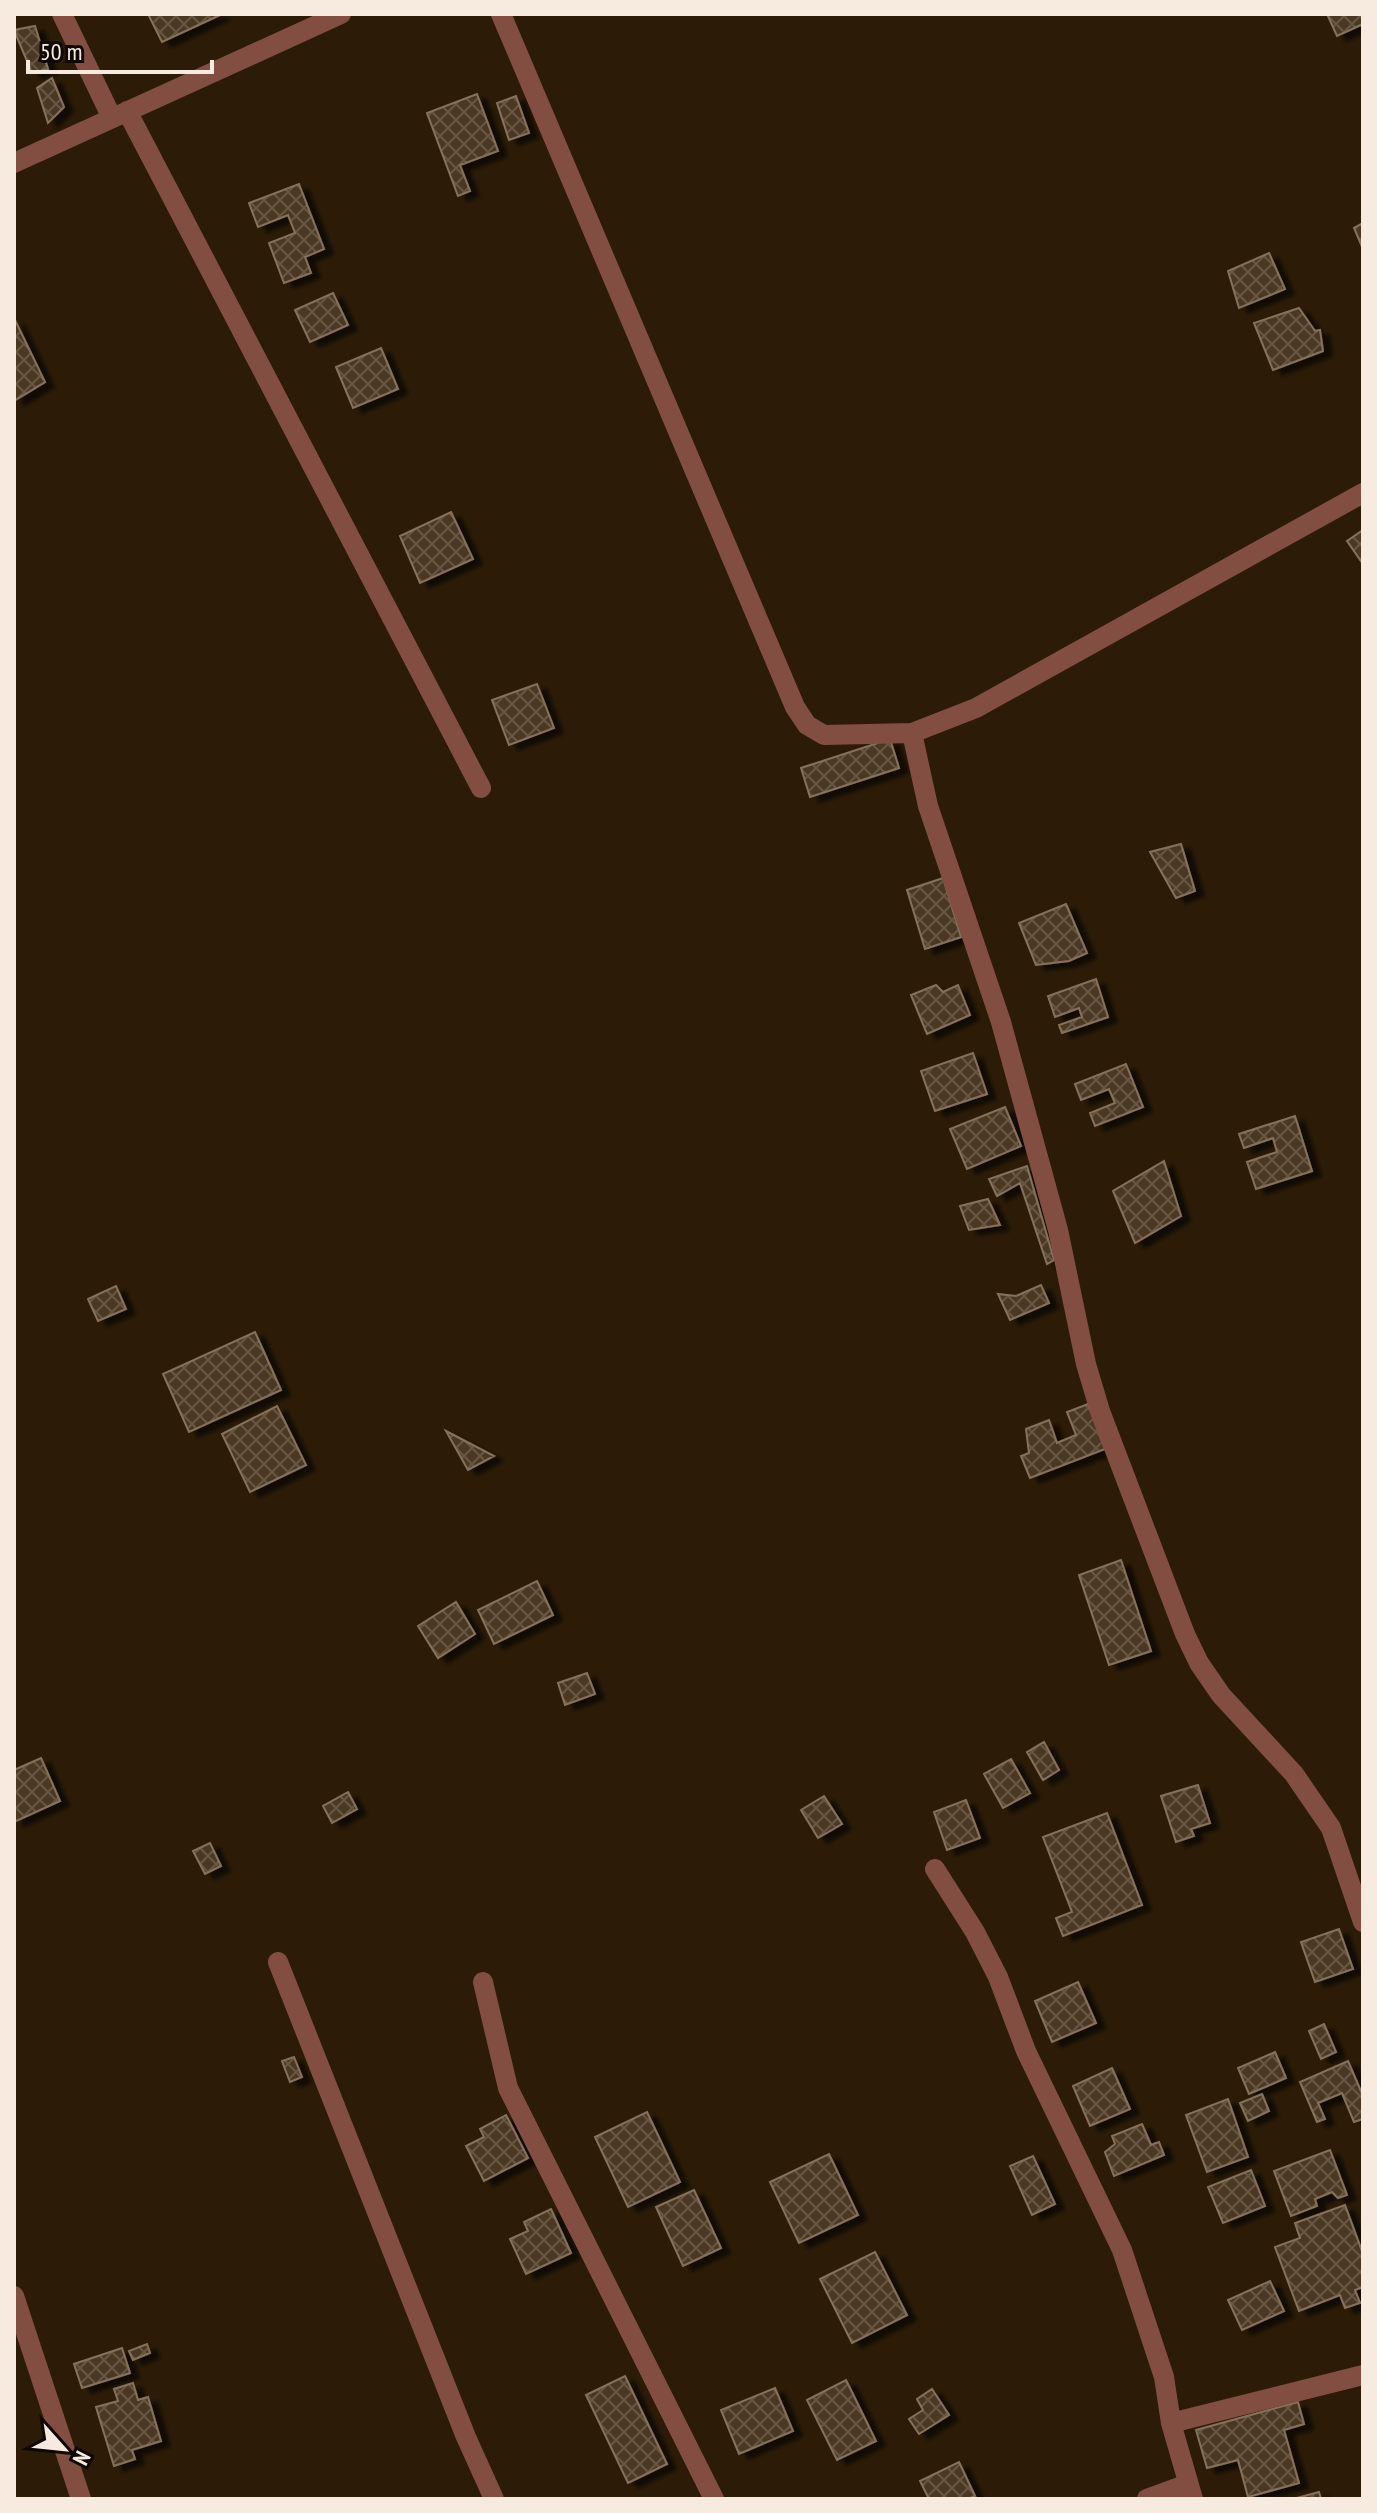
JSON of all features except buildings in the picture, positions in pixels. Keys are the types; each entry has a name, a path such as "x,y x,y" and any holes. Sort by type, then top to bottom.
{"street":[{"path":"62,14 120,115 481,788"},
{"path":"14,163 341,14"},
{"path":"501,14 795,707 807,725 824,735 912,733 976,708 1363,493"},
{"path":"912,733 928,806 1001,1022 1058,1230 1086,1364 1104,1421 1185,1634 1199,1663 1221,1695 1294,1774 1331,1828 1363,1922"},
{"path":"935,1869 975,1932 998,1977 1026,2051 1122,2250 1164,2377 1171,2423 1190,2492 1147,2499"},
{"path":"278,1962 466,2437 494,2499"},
{"path":"483,1982 508,2088 714,2499"},
{"path":"14,2296 81,2499"},
{"path":"1171,2423 1363,2375"}]}
